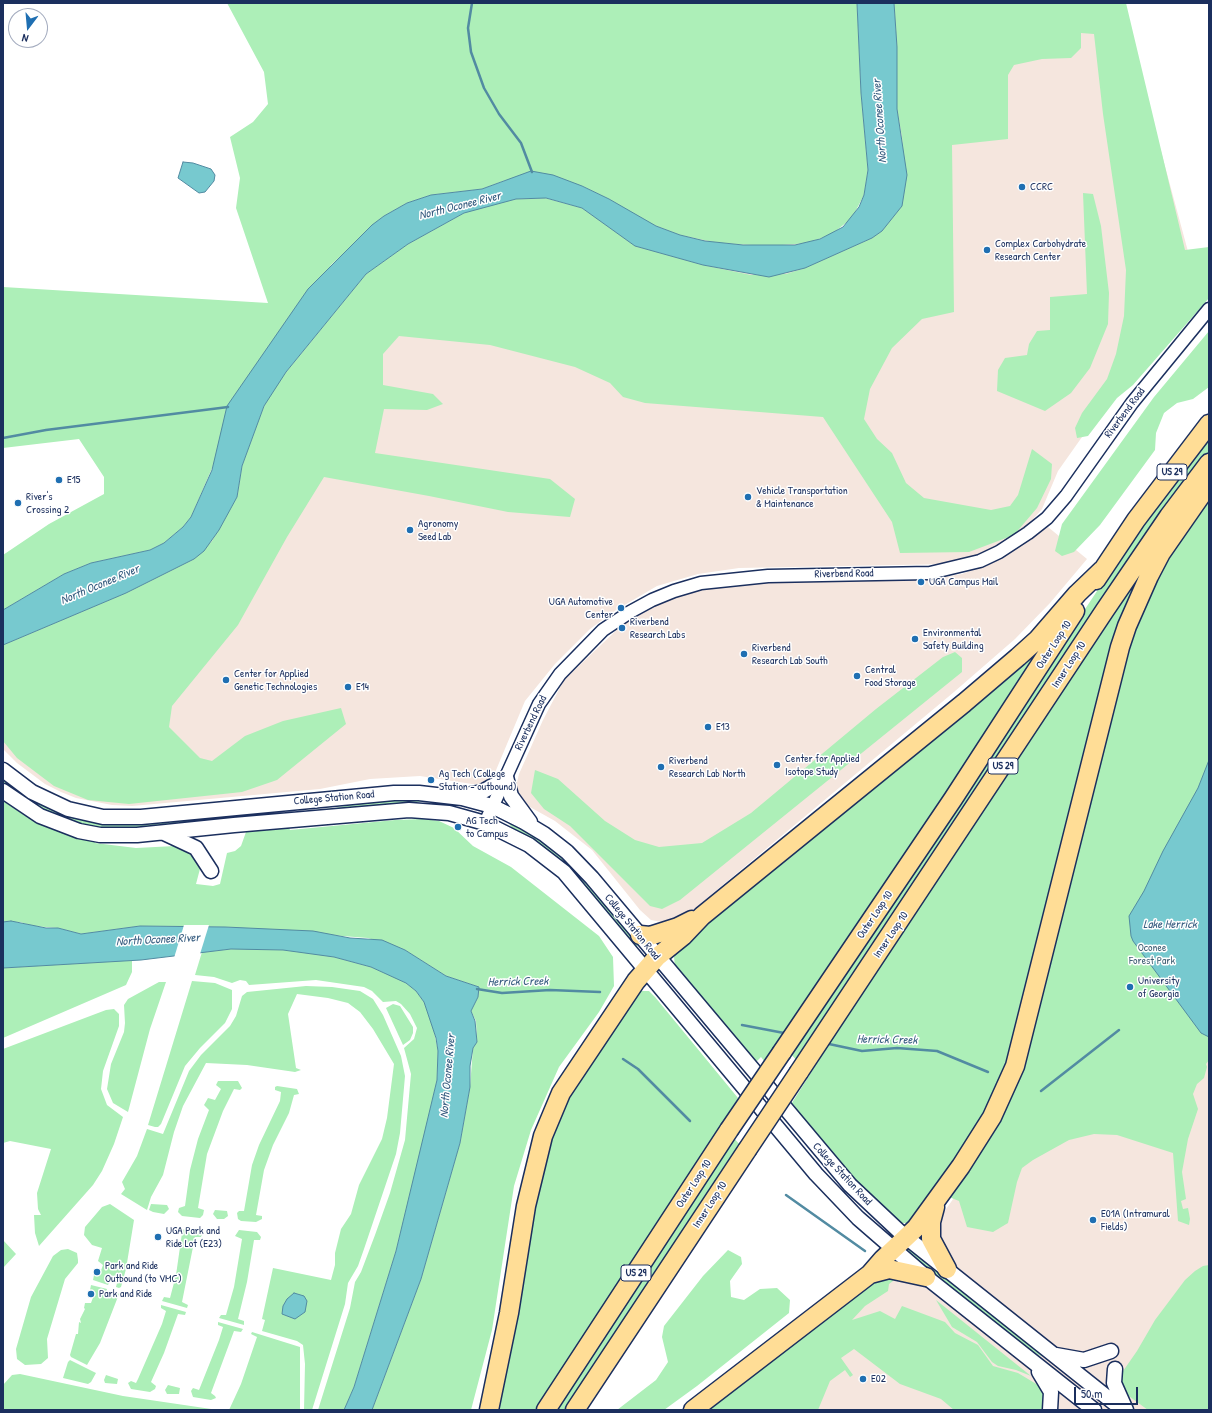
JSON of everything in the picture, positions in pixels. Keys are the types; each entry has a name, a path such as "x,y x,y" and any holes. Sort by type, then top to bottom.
{"highway":[{"name":"Outer Loop 10","path":"546,1410 729,1130 961,786 1102,570 1136,520 1209,424"},
{"name":"Inner Loop 10","path":"575,1410 1114,597 1169,516 1209,463"},
{"path":"693,1410 870,1274 916,1228 938,1200 992,1118 1015,1066 1118,655 1127,626 1161,553 1209,484"},
{"path":"490,1410 509,1313 526,1206 543,1136 561,1093 624,998 651,964 683,936 702,916 1012,662 1038,639 1077,594 1102,570"},
{"path":"640,935 650,936 678,927 702,916"},
{"path":"938,1200 931,1221 930,1236 946,1270"},
{"path":"870,1274 889,1269 926,1277"}],"main road":[{"name":"College Station Road","path":"3,770 32,792 68,809 103,817 141,816 394,793 427,793 457,797 492,806 536,829 567,852 592,878 640,935 651,964 816,1174 858,1218 893,1250 926,1277 1094,1410"},
{"path":"457,797 482,792 505,778 511,796 518,808 536,829"},
{"name":"College Station Road","path":"3,791 40,816 79,831 100,835 137,836 409,810 448,813 485,823 529,845 564,872 651,964 850,1185 946,1270 1123,1410"},
{"path":"163,833 196,848 211,871"},
{"path":"1051,1354 1084,1360 1111,1351"},
{"path":"1032,1361 1051,1392 1050,1410"},
{"path":"1115,1369 1114,1383 1126,1410"}],"street":[{"name":"Riverbend Road","path":"485,823 540,704 560,674 603,630 630,612 652,600 674,591 701,583 750,576 930,573 980,561 1015,543 1047,518 1066,496 1132,403 1209,309"}],"shaded area":[{"path":"894,3 1121,3 1200,296 1111,396 1058,471 1042,509 1017,537 984,553 949,564 739,568 698,574 657,586 616,610 590,629 555,664 525,701 494,775 484,784 472,784 420,776 370,779 320,789 132,806 112,805 76,798 45,784 17,763 3,749 3,645 126,593 194,559 492,204 516,199 847,249 872,238 897,71"},
{"name":"University of Georgia","path":"1209,503 1209,1410 708,1410 875,1283 944,1212 993,1142"},
{"path":"1048,527 1087,559 1050,603 1015,639 954,692 682,919 667,923 651,920 640,910 592,850 555,821 521,802 515,791 519,774 543,720 564,680 623,624 657,603 696,589 770,580 926,580 962,574 988,564 1011,552"}],"green space":[{"path":"227,3 857,3 861,93 868,170 864,195 852,218 832,234 808,243 769,246 718,243 680,235 646,222 609,199 582,186 506,180 482,189 431,195 407,203 384,216 331,265 213,466 191,517 183,527 164,543 150,550 91,563 64,574 3,610 3,555 49,524 104,494 104,477 79,439 3,448 3,287 268,303 236,208 240,178 230,137 253,122 268,104 264,72"},
{"path":"894,3 1126,3 1185,250 1209,247 1209,298 1133,385 1117,398 1088,436 1077,438 1075,428 1082,413 1107,379 1116,354 1124,316 1126,270 1103,114 1094,34 1081,33 1081,48 1071,58 1042,59 1014,65 1008,75 1008,139 952,145 954,312 922,319 892,348 870,389 864,419 877,439 892,453 906,483 924,498 991,510 1010,506 1018,495 1032,449 1052,464 1051,479 1037,508 1014,535 969,552 900,553 892,522 823,417 645,403 623,397 610,383 575,367 490,345 399,336 383,354 383,385 433,394 443,404 427,410 384,409 375,453 550,479 575,499 570,517 508,512 324,477 287,537 238,625 172,706 169,727 200,758 212,761 245,736 283,721 341,708 346,724 277,780 242,792 129,804 88,800 54,786 17,758 3,741 3,645 126,593 194,559 212,541 237,497 242,466 265,404 278,382 366,274 408,244 464,213 478,208 516,199 545,198 582,208 635,246 703,265 751,275 786,274 805,268 872,238 882,231 902,206 905,185 902,137 897,109 897,47"},
{"path":"1083,193 1093,194 1101,226 1109,293 1108,324 1090,368 1071,393 1045,411 997,391 998,370 1005,358 1027,355 1029,344 1037,331 1050,330 1050,297 1087,294"},
{"path":"1209,331 1209,387 1193,399 1177,403 1164,413 1156,433 1155,450 1100,525 1074,552 1062,556 1055,551 1062,524 1154,397"},
{"path":"1209,433 1209,452 1185,482 798,1062 790,1053 1119,558"},
{"name":"Oconee Forest Park","path":"1209,491 1209,1060 1206,1064 1207,1067 1204,1078 1197,1084 1193,1094 1198,1109 1188,1139 1182,1172 1186,1199 1181,1201 1183,1209 1188,1208 1190,1219 1189,1225 1178,1221 1173,1153 1117,1135 1094,1134 1069,1140 1033,1160 1022,1168 1017,1182 1008,1223 993,1232 967,1227 959,1201 949,1197 998,1120 1114,690 1148,588"},
{"path":"1147,571 1007,1065 985,1112 954,1163 909,1223 902,1223 858,1184 790,1106 870,979 1135,578"},
{"path":"1042,645 1023,679 784,1035 764,1061 761,1057 755,1063 675,967 674,957 677,952 675,949"},
{"path":"955,652 962,658 962,672 680,900 662,909 650,906 570,826 544,809 531,793 535,770 558,779 605,821 635,840 659,847 702,843 751,813 876,709 943,657"},
{"path":"3,777 7,782 11,782 54,808 197,818 198,823 132,831 94,828 53,817 7,788 3,783"},
{"path":"411,798 457,803 460,806 428,801 238,818 335,808 372,800"},
{"path":"3,801 32,820 66,833 95,840 95,843 136,848 175,846 192,853 191,854 193,854 201,865 196,884 213,886 220,884 227,853 235,851 241,846 246,832 289,828 290,830 395,820 423,819 439,821 454,828 473,846 511,867 599,936 613,957 614,986 599,1012 559,1067 531,1130 514,1186 492,1330 471,1410 372,1410 421,1279 460,1143 470,1087 473,1048 477,1042 476,1021 471,1011 478,997 479,987 446,976 405,950 368,938 225,927 140,926 81,934 58,928 33,926 20,922 3,922"},
{"path":"506,820 537,836 572,865 640,944 634,948 514,830"},
{"path":"231,949 270,949 309,952 371,967 405,982 416,991 424,1002 433,1026 438,1051 437,1080 423,1143 396,1251 354,1387 344,1410 318,1410 350,1308 355,1282 361,1272 390,1193 405,1140 411,1074 404,1048 414,1039 417,1028 410,1014 401,1004 396,1001 383,1002 372,991 364,987 316,980 249,985 246,981 240,980 232,983 214,977 195,975 202,952"},
{"path":"132,960 132,972 126,985 3,1038 3,968"},
{"path":"192,981 215,983 232,990 232,1009 225,1023 200,1048 185,1066 161,1124 158,1127 155,1127 148,1125"},
{"path":"159,982 166,982 150,1029 128,1112 113,1103 107,1089 111,1064 124,1032 124,1005 128,999"},
{"path":"306,986 332,987 360,991 373,999 383,1015 401,1056 405,1076 400,1133 396,1154 358,1266 348,1283 345,1304 312,1410 304,1410 305,1364 303,1345 297,1341 262,1331 265,1320 262,1319 273,1268 331,1280 335,1265 335,1253 341,1229 351,1214 359,1185 382,1139 387,1118 394,1064 373,1029 360,1012 348,1003 328,998 297,994 288,1014 296,1068 301,1070 295,1072 247,1065 206,1063 183,1106 174,1132 163,1175 151,1197 147,1210 121,1194 125,1189 122,1182 137,1156 147,1129 163,1134 189,1071 201,1055 230,1026 236,1016 242,996 247,992"},
{"path":"640,988 642,991 649,991 655,997 738,1098 539,1410 494,1410 525,1251 550,1140 568,1098"},
{"path":"393,1004 400,1006 413,1027 413,1033 410,1040 403,1045 386,1008"},
{"path":"114,1009 119,1014 119,1026 103,1071 101,1089 107,1105 123,1117 114,1144 102,1171 93,1185 39,1246 35,1233 34,1215 41,1215 38,1209 37,1193 51,1149 10,1141 3,1143 3,1049 106,1010"},
{"path":"218,1081 238,1081 242,1088 240,1090 234,1089 223,1111 207,1154 198,1208 204,1210 203,1215 200,1218 182,1216 178,1212 179,1208 185,1206 190,1170 198,1139 209,1110 204,1105 208,1098 215,1100 221,1089 216,1085"},
{"path":"275,1087 297,1089 299,1094 294,1095 289,1113 273,1145 264,1170 256,1215 262,1216 262,1219 256,1222 241,1221 238,1219 237,1213 239,1211 244,1211 252,1165 259,1145 280,1101 281,1092 275,1090"},
{"path":"733,1137 741,1146 569,1410 554,1410"},
{"path":"110,1204 134,1220 126,1269 121,1287 119,1288 116,1287 117,1283 110,1281 108,1285 93,1280 94,1275 99,1276 103,1265 98,1261 102,1248 92,1245 84,1235 85,1227 102,1207"},
{"path":"151,1204 167,1205 169,1209 164,1214 153,1212 149,1210"},
{"path":"215,1210 227,1211 228,1216 224,1219 217,1219 213,1214"},
{"path":"176,1229 203,1231 201,1237 195,1237 182,1302 188,1305 187,1308 162,1301 164,1297 170,1298 176,1275 182,1233 176,1231"},
{"path":"239,1230 257,1232 261,1237 260,1240 254,1240 247,1282 238,1319 244,1321 244,1325 219,1318 221,1315 226,1315 234,1287 242,1239 235,1236"},
{"path":"3,1240 16,1254 3,1268"},
{"path":"909,1248 1043,1355 1041,1356 1021,1346 905,1252"},
{"path":"68,1249 77,1253 78,1263 65,1279 47,1339 48,1358 41,1364 25,1365 17,1359 16,1349 31,1297 53,1256 61,1250"},
{"path":"728,1250 741,1257 742,1264 730,1281 731,1297 744,1300 760,1289 777,1288 790,1300 789,1313 697,1386 664,1410 617,1410 656,1380 668,1362 662,1337 664,1326 703,1276"},
{"path":"1209,1265 1209,1410 1148,1410 1126,1394 1121,1385 1121,1374 1137,1351 1155,1320 1185,1280 1203,1266"},
{"path":"893,1273 893,1281 889,1284 888,1291 865,1306 852,1320 880,1311 895,1319 902,1306 945,1322 955,1333 978,1345 993,1366 1018,1373 1038,1385 1045,1399 1042,1410 954,1410 941,1399 900,1384 854,1349 841,1358 853,1375 850,1377 845,1370 830,1381 818,1410 700,1410 872,1280"},
{"path":"91,1285 107,1289 106,1293 113,1295 115,1291 119,1294 100,1343 87,1365 71,1357 70,1355 76,1334 78,1334 79,1322 81,1323 80,1319 85,1309 85,1303 91,1303 95,1292 90,1290"},
{"path":"936,1300 1031,1376 1016,1370 998,1366 992,1362 977,1342 952,1327"},
{"path":"161,1305 186,1312 185,1315 178,1314 164,1353 151,1382 156,1386 155,1389 150,1392 131,1389 128,1383 131,1381 136,1383 162,1324 166,1311 161,1308"},
{"path":"218,1322 243,1329 241,1332 234,1331 211,1393 216,1398 211,1400 193,1397 191,1391 193,1388 199,1390 219,1340 223,1327 218,1325"},
{"path":"252,1332 300,1347 300,1410 229,1410 241,1384 257,1337 251,1334"},
{"path":"70,1360 96,1373 91,1382 88,1384 63,1378"},
{"path":"20,1374 123,1396 218,1410 3,1410 3,1385 12,1375"},
{"path":"106,1375 118,1379 117,1384 105,1383 104,1380"},
{"path":"168,1385 180,1388 179,1394 167,1394 165,1390"}],"water":[{"name":"North Oconee River","path":"857,3 894,3 897,47 897,109 907,175 902,206 882,231 872,238 805,268 769,277 703,265 635,246 582,208 546,198 516,199 464,213 408,244 366,274 286,372 264,406 242,466 237,497 219,530 204,551 194,559 126,593 3,645 3,610 64,574 91,563 150,550 164,543 183,527 191,517 212,470 227,406 308,289 372,225 384,216 407,203 431,195 482,189 531,171 553,175 582,186 609,199 656,226 680,235 705,241 743,245 795,245 820,239 843,227 859,207 864,195 868,170 861,93"},
{"path":"183,162 193,163 211,169 215,175 214,181 205,192 199,193 178,178"},
{"name":"Lake Herrick","path":"1209,760 1209,1037 1201,1033 1133,941 1129,916 1144,891 1163,851 1198,788"},
{"name":"North Oconee River","path":"11,921 46,928 58,928 81,934 140,926 225,927 313,931 350,938 382,940 405,950 446,976 479,987 478,997 471,1011 475,1021 477,1042 473,1048 470,1066 470,1087 460,1143 421,1279 372,1410 344,1410 354,1387 396,1251 437,1080 438,1051 436,1038 424,1002 416,991 406,983 371,967 334,957 283,950 231,949 141,960 3,968 3,922"},
{"path":"294,1293 304,1296 307,1301 305,1312 295,1319 282,1314 283,1306 287,1299"}],"pier":[{"path":"184,925 209,925 200,954 174,958"}],"waterway":[{"path":"472,3 468,28 471,52 484,88 499,114 521,143 532,172"},
{"path":"3,438 46,430 228,407"},
{"name":"Herrick Creek","path":"477,989 502,993 550,990 600,992"},
{"name":"Herrick Creek","path":"742,1025 784,1033"},
{"name":"Herrick Creek","path":"1041,1091 1119,1030"},
{"name":"Herrick Creek","path":"829,1044 862,1051 897,1048 937,1051 988,1072"},
{"path":"623,1059 638,1069 690,1121"},
{"path":"786,1195 865,1251"}],"place":[{"name":"CCRC","path":"1022,187"},
{"name":"Complex Carbohydrate Research Center","path":"987,250"},
{"name":"E15","path":"59,480"},
{"name":"Vehicle Transportation & Maintenance","path":"748,497"},
{"name":"River's Crossing 2","path":"18,503"},
{"name":"Agronomy Seed Lab","path":"410,530"},
{"name":"UGA Campus Mail","path":"921,582"},
{"name":"UGA Automotive Center","path":"621,608"},
{"name":"Riverbend Research Labs","path":"622,628"},
{"name":"Environmental Safety Building","path":"915,639"},
{"name":"Riverbend Research Lab South","path":"744,654"},
{"name":"Central Food Storage","path":"857,676"},
{"name":"Center for Applied Genetic Technologies","path":"226,680"},
{"name":"E14","path":"348,687"},
{"name":"E13","path":"708,727"},
{"name":"Center for Applied Isotope Study","path":"777,765"},
{"name":"Riverbend Research Lab North","path":"661,767"},
{"name":"Ag Tech (College Station - outbound)","path":"431,780"},
{"name":"AG Tech to Campus","path":"458,827"},
{"name":"University of Georgia","path":"1130,987"},
{"name":"E01A (Intramural Fields)","path":"1093,1220"},
{"name":"UGA Park and Ride Lot (E23)","path":"158,1237"},
{"name":"Park and Ride Outbound (to VMC)","path":"97,1272"},
{"name":"Park and Ride","path":"91,1294"},
{"name":"E02","path":"863,1379"}]}
